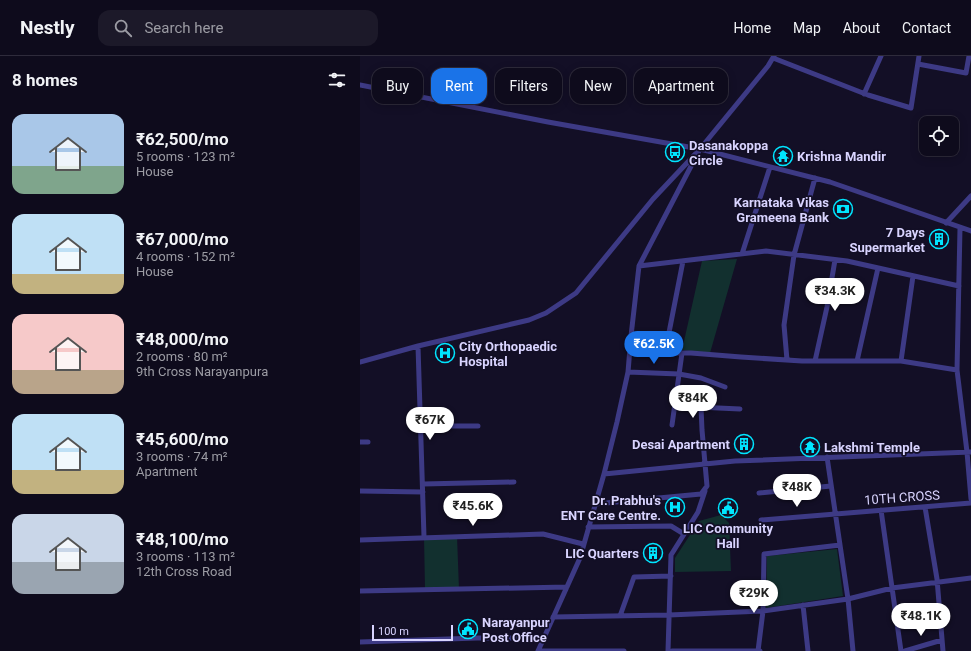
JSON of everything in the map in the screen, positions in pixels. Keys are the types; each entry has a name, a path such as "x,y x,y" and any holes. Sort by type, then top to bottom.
{"street":[{"path":"864,94 881,56"},
{"path":"360,362 418,346 529,320 546,313 576,293 653,199 700,149 768,66 773,57 864,94 911,108 919,56"},
{"path":"918,64 969,74 969,56"},
{"path":"360,84 548,122 700,149 830,182 971,231"},
{"path":"624,651 538,651 580,558 604,474 628,372 639,266 700,149"},
{"path":"742,254 770,167"},
{"path":"787,360 784,325 794,255 815,178"},
{"path":"946,223 971,196"},
{"path":"960,228 957,370 969,452 971,499"},
{"path":"639,266 766,251 835,260 959,286"},
{"path":"815,361 827,307 835,260"},
{"path":"666,353 683,261"},
{"path":"857,361 878,268"},
{"path":"901,361 913,276"},
{"path":"418,346 424,537"},
{"path":"630,353 682,353 815,361 901,361 957,370"},
{"path":"672,425 682,353"},
{"path":"628,372 679,374 701,378 725,387"},
{"path":"675,406 740,409"},
{"path":"668,651 671,555 698,512 707,486 704,464 701,407"},
{"path":"421,426 478,426"},
{"path":"360,442 368,442"},
{"path":"604,474 704,464 827,457 969,452"},
{"path":"827,457 848,599 853,651"},
{"path":"423,484 514,482"},
{"path":"595,504 691,496 701,494 707,486"},
{"path":"759,493 831,486"},
{"path":"360,491 423,492"},
{"name":"10TH CROSS","path":"761,520 971,503"},
{"path":"925,507 938,582 943,651"},
{"path":"881,510 901,651"},
{"path":"588,527 671,526 684,534"},
{"path":"360,540 543,534 584,544"},
{"path":"672,651 759,651 763,611 764,554 840,545"},
{"path":"620,616 634,577 671,576"},
{"path":"553,617 669,615 763,611 848,599 892,588 971,578"},
{"path":"360,591 566,587"},
{"path":"803,605 808,651"},
{"path":"360,642 478,638 543,638"},
{"path":"905,651 942,640"}],"green space":[{"path":"737,259 710,353 682,350 702,261"},
{"path":"721,515 729,523 731,571 675,572 675,558 699,521"},
{"path":"457,536 459,589 425,589 424,537"},
{"path":"837,549 843,596 766,608 767,556"}],"place":[{"name":"Dasanakoppa Circle","path":"675,152"},
{"name":"Krishna Mandir","path":"783,156"},
{"name":"Karnataka Vikas Grameena Bank","path":"843,209"},
{"name":"7 Days Supermarket","path":"939,239"},
{"name":"City Orthopaedic Hospital","path":"445,353"},
{"name":"Desai Apartment","path":"744,444"},
{"name":"Lakshmi Temple","path":"810,447"},
{"name":"Dr. Prabhu's ENT Care Centre.","path":"675,507"},
{"name":"LIC Community Hall","path":"728,508"},
{"name":"LIC Quarters","path":"653,553"},
{"name":"Narayanpur Post Office","path":"468,629"}]}
